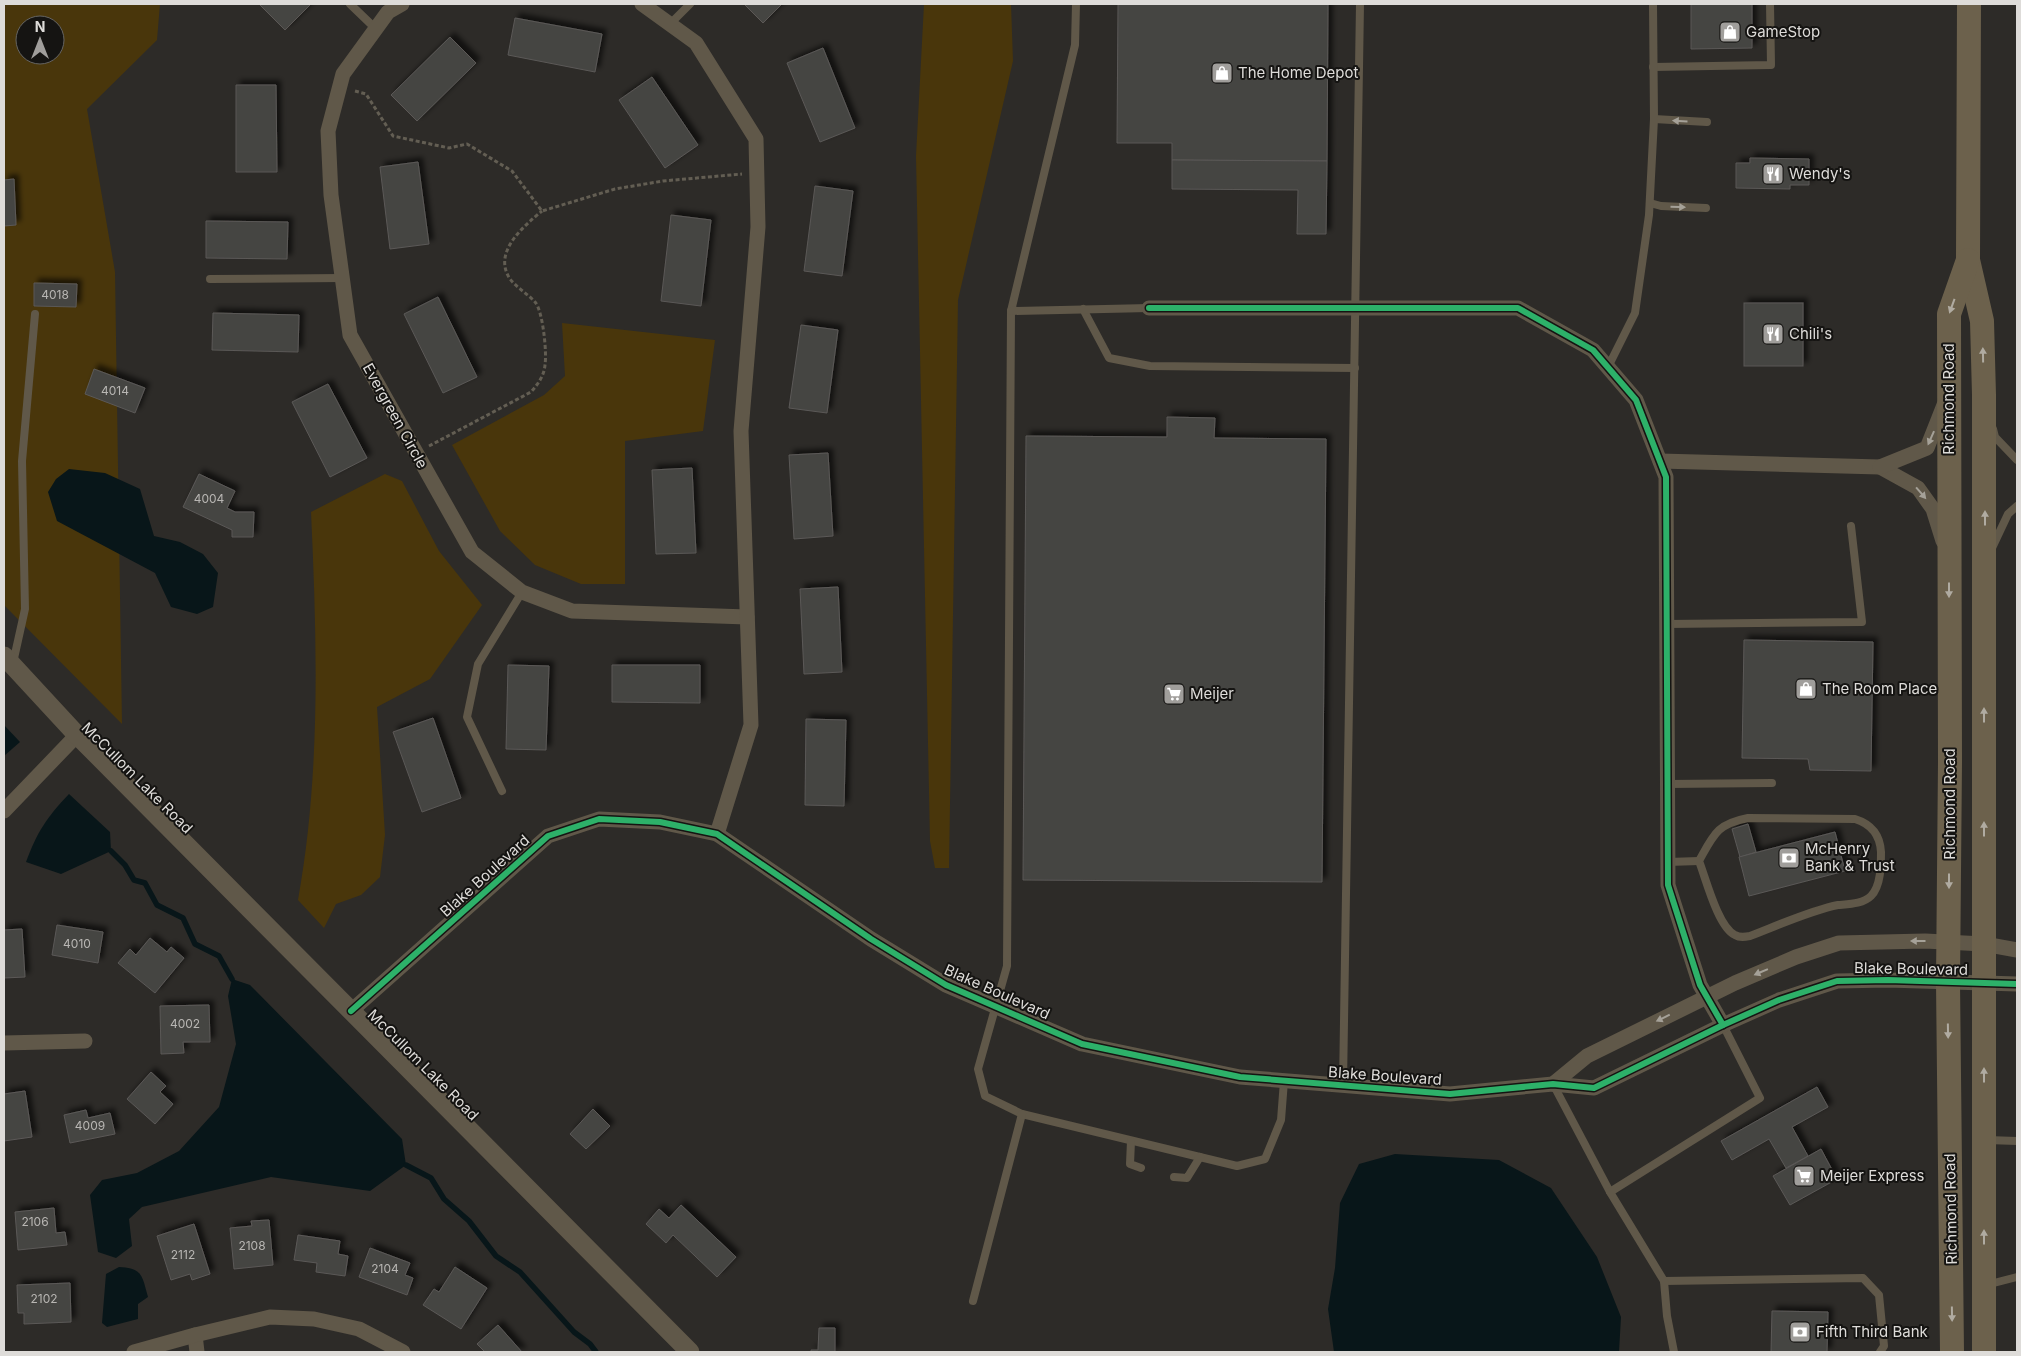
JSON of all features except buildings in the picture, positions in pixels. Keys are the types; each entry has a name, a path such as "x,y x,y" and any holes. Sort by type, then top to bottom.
{"main road":[{"name":"Richmond Road","path":"1969,4 1968,260 1982,321 1984,395 1984,1352"},
{"name":"Richmond Road","path":"1952,1352 1948,982 1949,314 1968,260"}],"street":[{"name":"Evergreen Circle","path":"402,4 388,12 343,74 328,131 331,195 350,335 472,552 522,592 572,611 747,617"},
{"path":"642,4 696,43 756,139 758,227 741,431 751,725 717,834"},
{"path":"1150,308 1518,308 1593,350 1636,400 1666,477 1668,885 1700,984 1723,1025"},
{"path":"1880,467 1898,458 1927,448 1949,392"},
{"path":"1660,461 1880,467 1918,488 1933,509 1949,561"},
{"name":"McCullom Lake Road","path":"8,661 77,735 690,1352"},
{"path":"4,811 77,735"},
{"name":"Blake Boulevard","path":"351,1011 548,836 599,819 660,822 717,834 871,939 946,984 1082,1044 1240,1077 1450,1094 1553,1084 1594,1088 1779,1000 1837,981 2017,984"},
{"name":"Blake Boulevard","path":"1553,1084 1587,1056 1707,997 1796,957 1839,944 1892,941 1984,944 2017,950"},
{"path":"4,1043 85,1041"},
{"path":"134,1352 270,1317 314,1319 359,1330 403,1352"},
{"path":"195,1335 197,1352"}],"lane":[{"path":"350,4 376,29"},
{"path":"670,24 690,4"},
{"path":"1076,4 1075,45 1011,311 1007,966 978,1069 985,1096 1022,1114 1237,1166 1265,1159 1281,1120 1284,1081"},
{"path":"1342,1085 1360,4"},
{"path":"1608,367 1635,313 1650,203 1654,119 1653,4"},
{"path":"1654,66 1771,65 1770,4"},
{"path":"1654,119 1707,122"},
{"path":"1650,203 1661,206 1706,208"},
{"path":"210,279 342,278"},
{"path":"1011,311 1150,308"},
{"path":"1083,310 1108,358 1150,366 1354,368"},
{"path":"8,661 25,609 22,461 35,314"},
{"path":"1984,395 1995,437 2017,460"},
{"path":"1985,564 2008,514 2017,506"},
{"path":"1667,624 1862,622 1851,526"},
{"path":"502,790 467,717 478,664 522,592"},
{"path":"1668,784 1772,783"},
{"path":"1748,818 1855,819 1867,823 1876,832 1881,849 1881,866 1873,895 1865,901 1832,906 1742,937 1734,935 1724,926 1699,861 1711,839 1725,824 1748,818"},
{"path":"1668,862 1699,861"},
{"path":"1610,1192 1760,1098 1723,1025"},
{"path":"1553,1084 1610,1192 1664,1281 1667,1316 1674,1352"},
{"path":"973,1301 1022,1114"},
{"path":"1131,1140 1130,1164 1141,1168"},
{"path":"1984,1140 2017,1141"},
{"path":"1174,1177 1188,1178 1200,1157"},
{"path":"1984,1286 2017,1277"},
{"path":"1664,1281 1862,1278 1879,1295 1884,1346 1880,1352"}],"path":[{"path":"340,86 366,94 393,136 450,148 468,144 512,171 542,210"},
{"path":"416,452 531,392 541,379 545,365 542,316 537,304 511,280 505,268 507,249 525,225 542,210 614,189 663,181 757,172"}],"shaded area":[{"path":"4,4 160,4 157,40 87,109 115,272 122,724 4,605"},
{"path":"924,4 1011,4 1013,61 958,300 949,868 935,868 930,841 916,156"},
{"path":"562,323 715,340 703,431 625,441 625,584 581,584 535,565 500,531 452,445 544,395 565,376"},
{"path":"69,469 105,473 140,489 154,536 180,542 203,554 218,573 213,607 197,614 171,607 155,573 57,521 48,492 56,479"},
{"path":"385,474 402,481 439,551 482,605 430,679 377,707 385,835 380,877 361,895 336,904 324,928 298,900 311,804 314,755 316,658 311,512"},
{"path":"4,725 20,742 4,756"},
{"path":"69,794 110,832 111,851 61,874 26,862 43,825"},
{"path":"232,979 250,985 402,1139 406,1165 370,1191 271,1177 142,1207 129,1219 132,1246 116,1258 98,1252 90,1195 102,1180 137,1173 179,1151 219,1107 236,1044 228,996"},
{"path":"1395,1154 1499,1160 1551,1188 1597,1257 1621,1317 1619,1352 1334,1352 1328,1309 1335,1268 1340,1203 1359,1164"},
{"path":"119,1267 133,1269 140,1274 148,1297 138,1304 138,1319 107,1327 102,1323 106,1274"}],"waterway":[{"path":"111,851 125,865 134,880 145,883 157,905 183,918 195,944 219,956 232,979"},
{"path":"406,1165 431,1178 444,1199 469,1221 496,1256 520,1272 574,1332 590,1344 596,1352"}],"cycle path":[{"path":"1149,308 1518,308 1593,350 1636,400 1666,477 1668,885 1700,985 1723,1025"},
{"path":"351,1011 548,836 599,819 660,822 717,834 871,939 946,985 1082,1044 1240,1077 1450,1094 1553,1084 1594,1088 1779,1000 1837,981 1888,980 2017,984"}],"place":[{"name":"GameStop","path":"1730,32"},
{"name":"The Home Depot","path":"1222,73"},
{"name":"Wendy's","path":"1773,174"},
{"name":"Chili's","path":"1773,334"},
{"name":"The Room Place","path":"1806,689"},
{"name":"Meijer","path":"1174,694"},
{"name":"McHenry Bank & Trust","path":"1789,858"},
{"name":"Meijer Express","path":"1804,1176"},
{"name":"Fifth Third Bank","path":"1800,1332"}]}
